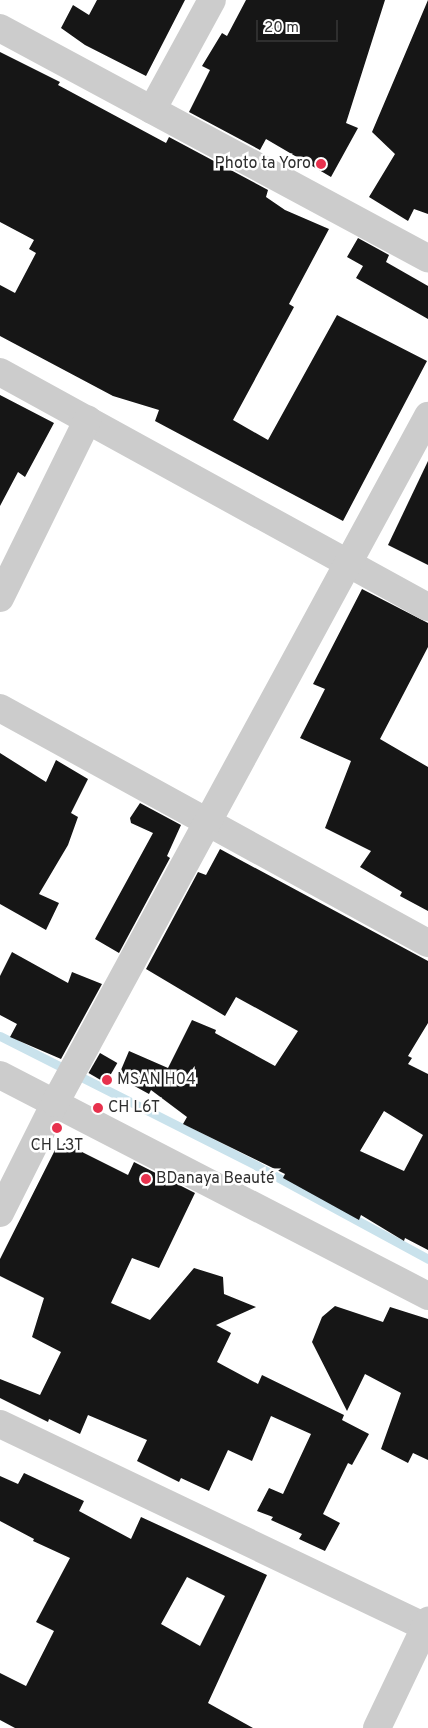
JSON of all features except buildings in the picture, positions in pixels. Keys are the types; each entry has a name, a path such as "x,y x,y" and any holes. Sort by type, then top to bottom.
{"street":[{"path":"152,110 212,0"},
{"path":"0,28 428,258"},
{"path":"0,372 428,607"},
{"path":"0,1213 55,1103 428,416"},
{"path":"0,598 88,419"},
{"path":"0,708 428,943"},
{"path":"0,1075 428,1296"},
{"path":"0,1424 427,1625 377,1728"}],"waterway":[{"path":"0,1036 257,1166 428,1259"}],"place":[{"name":"Photo ta Yoro","path":"321,164"},
{"name":"MSAN H04","path":"107,1080"},
{"name":"CH L6T","path":"98,1108"},
{"name":"CH L3T","path":"57,1128"},
{"name":"BDanaya Beauté","path":"146,1179"}]}
